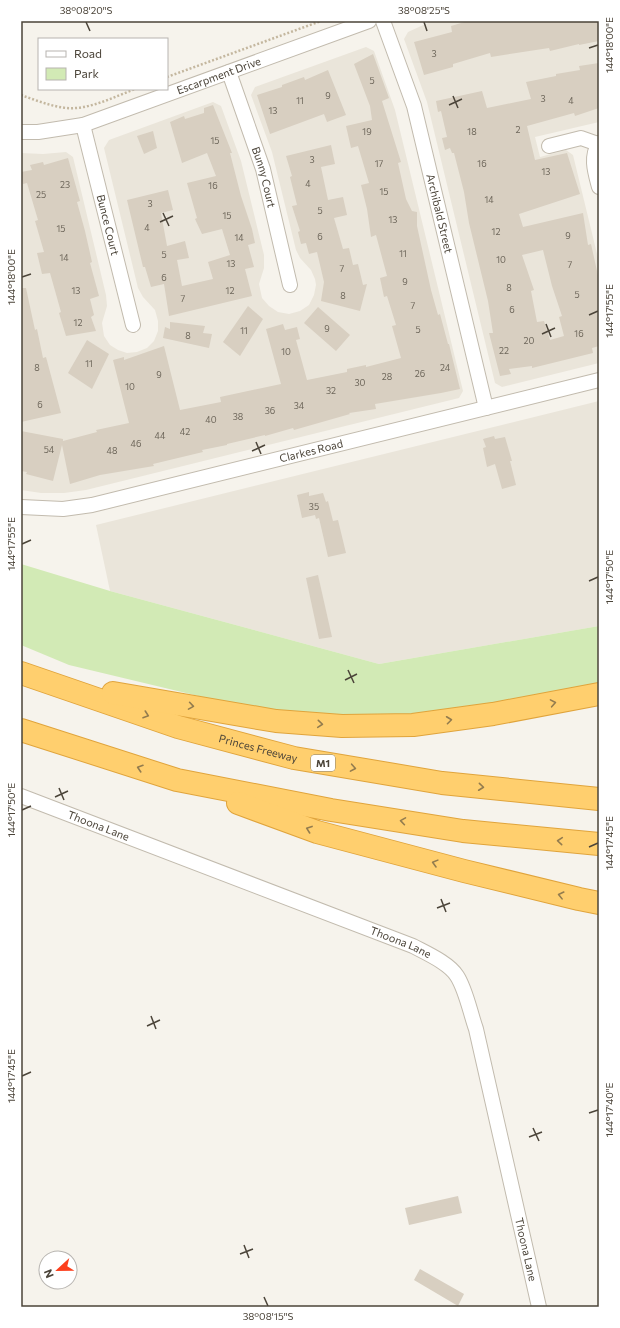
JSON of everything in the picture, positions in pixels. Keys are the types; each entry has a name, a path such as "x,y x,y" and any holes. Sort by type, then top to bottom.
{"highway":[{"name":"Princes Freeway","path":"21,673 178,727 294,758 442,783 599,799"},
{"path":"56,684 276,721 342,726 420,724 493,714 599,694"},
{"path":"21,730 177,780 317,832 464,871 599,903"},
{"path":"177,780 331,810 463,831 599,844"}],"street":[{"name":"Escarpment Drive","path":"21,132 38,132 83,125 369,21"},
{"name":"Archibald Street","path":"383,21 414,106 486,408"},
{"name":"Bunny Court","path":"229,72 263,169 290,285"},
{"name":"Bunce Court","path":"83,125 133,325"},
{"path":"549,146 581,138 598,144 594,153 593,162 599,186"},
{"name":"Clarkes Road","path":"21,507 63,509 92,505 599,380"},
{"name":"Thoona Lane","path":"21,796 413,946 439,960 456,975 476,1029 539,1307"}],"path":[{"path":"168,77 321,21"},
{"path":"21,95 49,105 66,108 80,108 132,90"}],"shaded area":[{"path":"432,21 599,21 599,122 535,137 540,157 566,150 573,155 599,262 599,363 502,387 495,383 427,102 404,39 408,32"},
{"path":"366,47 374,51 395,110 463,391 459,398 86,490 64,493 41,493 21,490 21,153 43,154 66,152 73,157 106,295 107,306 102,323 104,336 110,345 118,350 127,353 137,352 147,348 154,341 158,331 158,321 155,310 143,297 138,288 104,148 109,140 213,102 221,106 241,161 264,255 264,268 259,284 262,298 269,306 278,312 289,314 300,311 309,305 314,295 316,285 315,279 311,270 300,258 296,250 272,152 251,95 255,87"},
{"path":"599,401 599,626 379,664 110,591 96,525"}],"green space":[{"path":"21,564 110,591 379,664 599,626 599,683 468,709 373,717 279,712 236,705 69,665 21,645"}],"building":[{"path":"468,21 599,21 599,41 550,51 549,48 491,57 490,53 453,64 453,67 424,75 414,42 452,32 451,26"},
{"path":"373,54 389,98 382,101 401,162 398,163 406,199 412,211 417,212 417,226 431,290 438,315 440,314 449,344 460,389 375,404 376,409 349,413 350,414 294,430 293,428 202,450 203,452 153,464 154,466 100,475 70,484 62,445 53,481 26,474 27,472 21,471 21,431 63,439 63,441 97,432 96,430 129,423 113,360 124,357 124,360 164,346 180,410 221,402 220,397 281,384 266,329 283,324 285,330 297,327 300,339 296,340 307,380 347,372 347,369 366,365 366,367 401,358 392,326 396,325 387,296 384,297 380,278 387,276 376,235 371,237 367,209 361,185 369,183 358,146 351,148 346,126 372,120 370,106 354,64"},
{"path":"599,63 599,108 575,116 574,113 527,126 535,160 567,153 580,194 519,214 523,227 583,213 588,245 591,244 599,280 599,346 592,348 593,353 532,368 532,366 509,369 511,374 500,376 489,333 493,333 488,301 469,223 464,192 454,153 452,153 450,148 445,150 442,138 447,137 441,111 438,112 436,101 482,91 487,108 531,99 526,82 556,76 556,74 580,70 579,66","holes":["543,250 552,286 562,316 559,317 564,336 550,340 544,321 537,322 531,291 534,290 522,255"]},
{"path":"328,70 346,115 327,122 324,114 270,134 257,95 282,87 282,85 304,77 305,80"},
{"path":"213,105 232,153 230,153 255,243 248,245 254,267 245,269 252,296 169,316 164,284 151,287 145,267 143,267 127,200 168,190 173,210 161,213 167,246 185,241 189,258 177,260 182,286 213,279 208,262 230,255 222,229 202,234 195,219 197,218 187,183 216,176 207,153 182,163 170,122 184,116 185,119 204,113 204,108"},
{"path":"153,131 157,148 144,154 137,136"},
{"path":"331,145 335,164 321,167 328,200 343,197 347,215 334,218 343,249 349,248 353,265 358,264 363,285 367,284 360,311 321,301 324,282 317,252 309,254 306,243 301,244 298,232 300,231 292,206 297,205 290,177 292,176 286,156"},
{"path":"68,158 80,201 77,202 92,262 90,263 99,296 90,299 94,315 91,317 96,331 66,336 50,273 42,274 37,253 44,252 35,221 38,220 27,183 23,184 21,172 32,170 30,165 43,162 44,165"},
{"path":"21,288 26,288 35,330 37,329 43,358 46,357 61,413 21,422"},
{"path":"248,306 263,319 240,356 223,342"},
{"path":"318,307 350,335 336,351 304,323"},
{"path":"170,322 205,326 203,333 212,334 209,348 163,338 165,327 170,329"},
{"path":"87,340 109,354 92,389 68,373"},
{"path":"494,436 495,439 505,437 512,461 510,461 516,485 502,489 495,464 487,467 483,448 486,447 483,439"},
{"path":"309,492 309,496 323,493 326,502 328,501 333,521 338,520 346,553 328,557 319,518 316,519 315,515 302,518 297,495"},
{"path":"318,575 332,637 319,639 306,578"},
{"path":"458,1196 462,1213 409,1225 405,1208"},
{"path":"420,1269 464,1294 458,1306 414,1280"}]}
